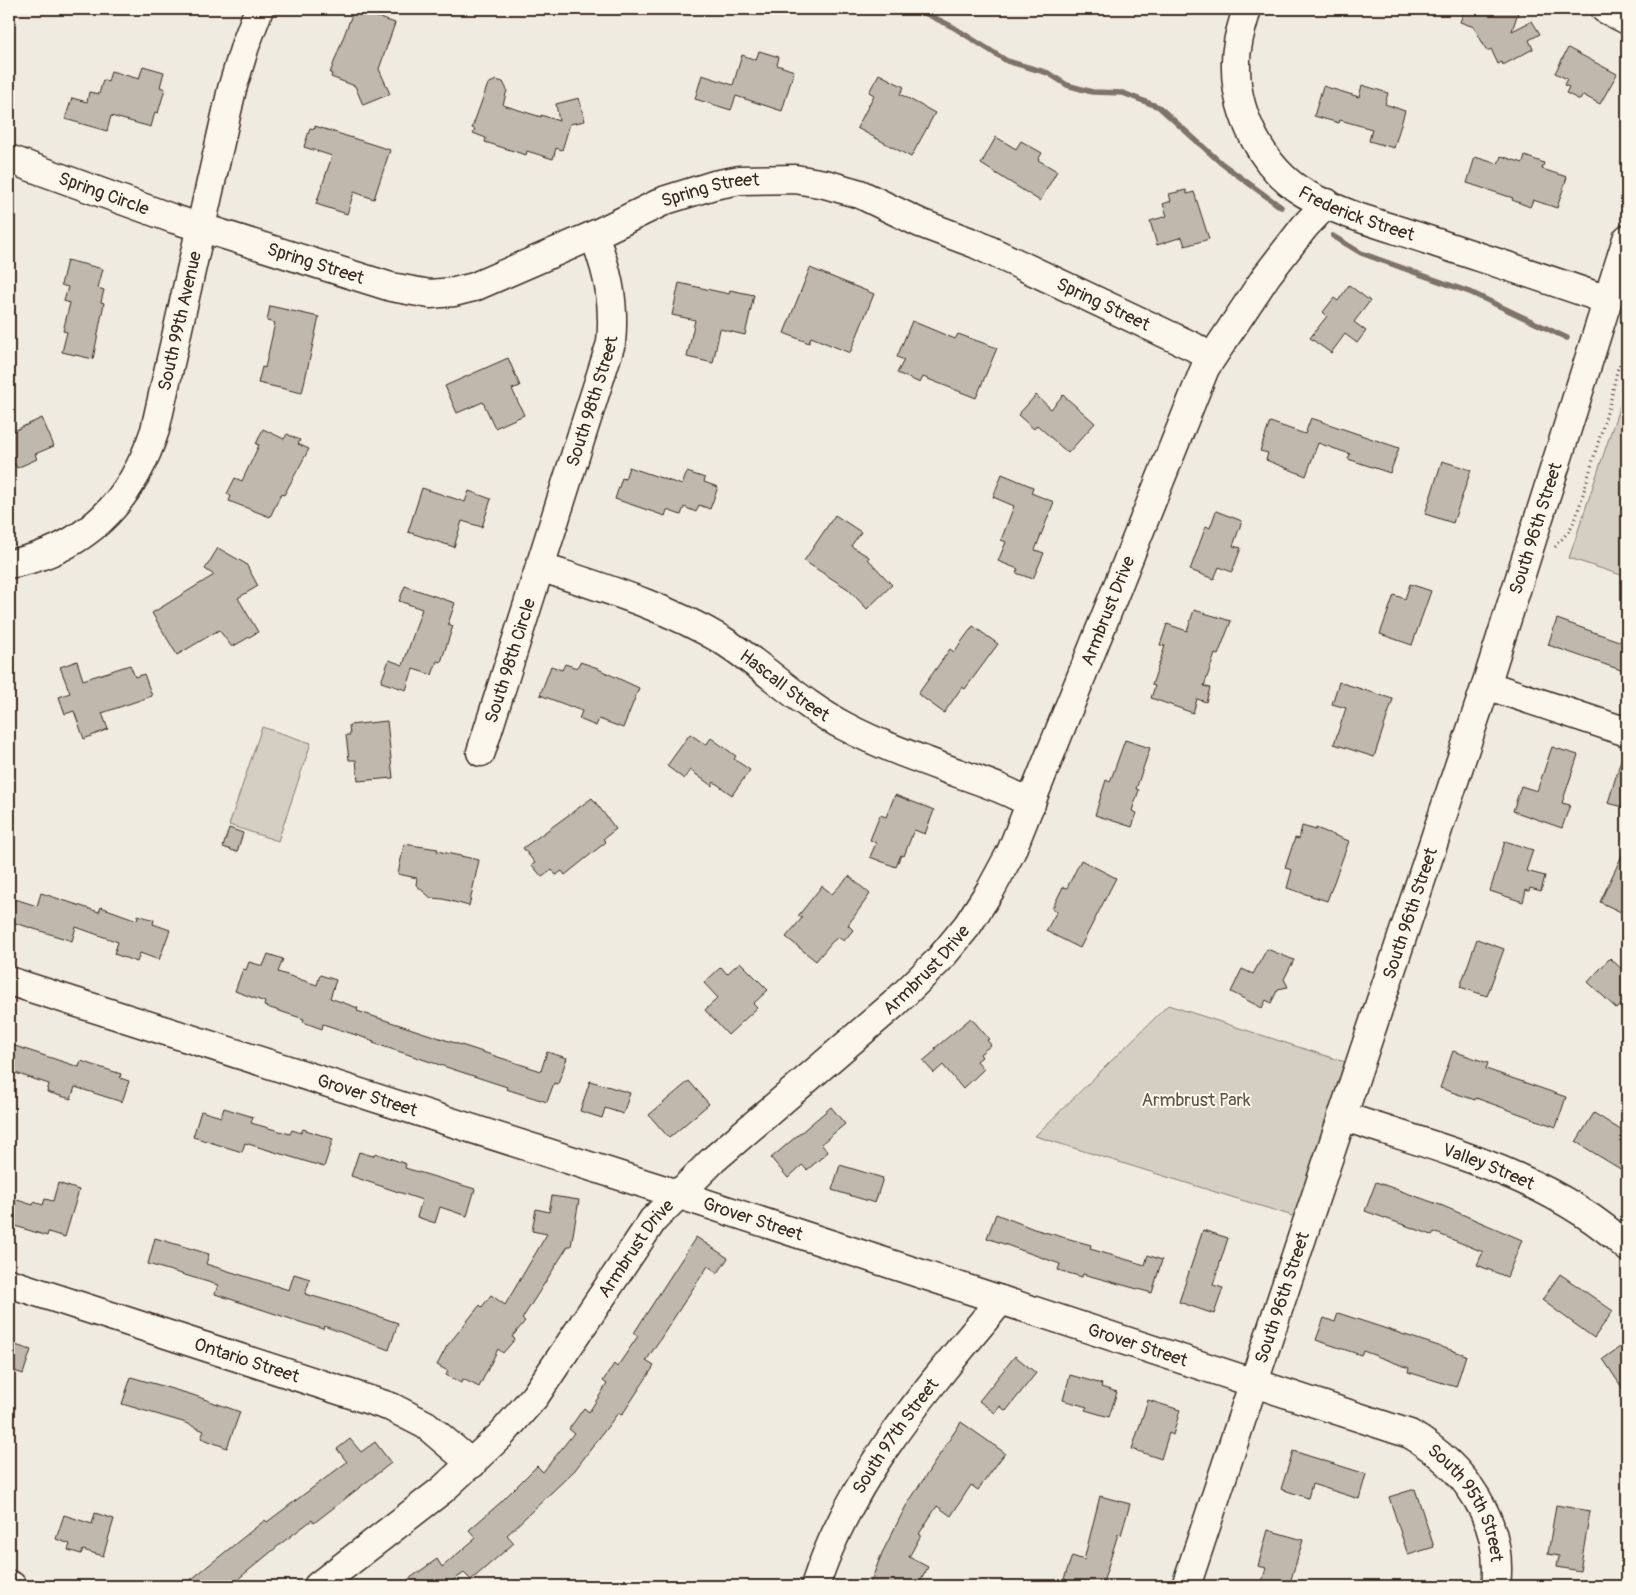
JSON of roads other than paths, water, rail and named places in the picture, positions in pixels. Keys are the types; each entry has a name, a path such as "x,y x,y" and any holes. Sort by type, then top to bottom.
{"street":[{"name":"South 99th Avenue","path":"9,564 43,556 88,531 111,511 132,484 146,456 155,430 232,89 245,46 260,9"},
{"name":"Frederick Street","path":"1246,9 1237,47 1236,67 1242,109 1250,128 1270,161 1303,193 1352,214 1607,300"},
{"path":"1605,9 1627,20"},
{"name":"Spring Circle","path":"9,159 200,226"},
{"name":"Spring Street","path":"200,226 391,287 430,294 454,292 474,287 594,235 666,200 714,185 767,178 825,184 860,194 920,222 976,244 1194,348 1211,358"},
{"name":"Armbrust Drive","path":"318,1586 442,1490 500,1436 534,1396 652,1220 713,1160 894,1004 938,961 967,926 991,889 1011,852 1205,368 1267,275 1327,203"},
{"name":"South 98th Street","path":"540,567 611,343 614,316 611,292 594,235"},
{"name":"South 96th Street","path":"1186,1586 1486,685 1627,240"},
{"name":"South 98th Circle","path":"481,752 540,567"},
{"name":"Hascall Street","path":"540,567 645,602 680,616 724,642 804,702 844,727 891,748 1003,789 1031,804"},
{"path":"1486,685 1627,732"},
{"name":"Grover Street","path":"9,981 677,1194 1410,1434"},
{"name":"Valley Street","path":"1342,1116 1518,1177 1563,1200 1608,1230 1625,1245"},
{"name":"Ontario Street","path":"9,1283 391,1407 426,1425 472,1464"},
{"name":"South 97th Street","path":"815,1586 839,1526 878,1456 932,1382 1001,1300"},
{"name":"South 95th Street","path":"1410,1434 1431,1447 1456,1468 1481,1504 1488,1519 1496,1548 1496,1586"}],"waterway":[{"path":"917,9 953,27 1007,61 1048,73 1067,85 1092,92 1123,93 1159,107 1221,163 1281,207"},
{"path":"1333,236 1361,253 1472,293 1567,338"}],"park label":[{"name":"Armbrust Park","path":"1196,1100"}]}
